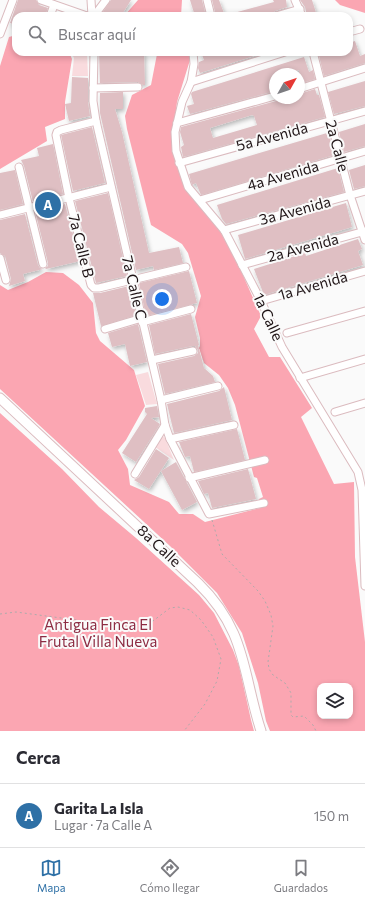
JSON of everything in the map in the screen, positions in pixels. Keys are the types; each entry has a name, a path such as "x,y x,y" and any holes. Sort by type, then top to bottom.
{"main road":[{"name":"8a Calle","path":"0,398 198,583 213,599 227,619 238,641 261,731"}],"street":[{"path":"0,34 12,0"},
{"path":"41,0 75,12"},
{"path":"91,0 92,12"},
{"path":"96,12 106,0"},
{"path":"207,0 210,12"},
{"path":"295,0 301,12"},
{"path":"51,12 54,5"},
{"path":"353,31 360,28"},
{"name":"7a Calle C","path":"94,56 96,121 132,280 152,360 165,425 170,439 189,478 209,514"},
{"name":"1a Calle","path":"193,56 194,64 191,82 182,102 177,123 176,143 179,163 188,187 224,230 261,301 282,347 353,462 360,477 363,504 363,565 365,586"},
{"path":"191,82 272,56"},
{"name":"2a Calle","path":"314,56 350,195 364,232 365,240"},
{"path":"305,87 365,68"},
{"path":"94,88 138,87"},
{"path":"177,123 269,98"},
{"name":"5a Avenida","path":"179,163 365,111"},
{"name":"7a Calle B","path":"96,121 61,130 56,133 69,198 90,282 93,288 99,288 132,280"},
{"name":"4a Avenida","path":"200,200 365,151"},
{"path":"20,167 43,264"},
{"path":"0,215 111,187"},
{"name":"3a Avenida","path":"224,230 365,191"},
{"name":"2a Avenida","path":"242,265 364,232"},
{"path":"0,258 6,280"},
{"path":"132,280 186,267"},
{"name":"1a Avenida","path":"261,301 365,271"},
{"path":"105,329 191,309"},
{"path":"287,333 365,311"},
{"path":"152,360 193,351"},
{"path":"300,378 365,359"},
{"path":"161,400 218,386"},
{"path":"334,412 365,403"},
{"path":"135,474 165,425"},
{"path":"170,439 234,425"},
{"path":"189,478 265,460"},
{"path":"209,514 264,503"}],"path":[{"path":"209,514 214,524 222,554 265,600 271,615 273,626 268,662 269,669 273,675 285,682 291,693 291,715 296,718 304,716 313,725 316,731"},
{"path":"0,614 16,612 136,628 149,624 170,608 178,607 190,610 201,620 213,637 221,659 217,681 205,704 184,731"}],"shaded area":[{"path":"73,56 87,56 88,76 72,76"},
{"path":"148,372 157,404 146,405 136,375"},
{"path":"162,435 165,438 174,460 155,447"}],"green space":[{"path":"138,0 182,0 181,12 128,12"},
{"path":"335,0 365,0 365,13 340,5"},
{"path":"12,36 12,56 71,56 72,59 65,102 65,119 45,127 47,141 0,169 0,66 9,37"},
{"path":"157,56 190,56 190,60 177,102 174,127 179,170 220,227 231,248 261,316 254,329 269,357 280,357 312,408 301,417 334,484 354,482 355,557 365,642 365,731 270,731 266,721 258,683 242,633 217,593 170,546 0,389 0,285 8,290 28,282 46,272 63,273 79,285 93,303 96,333 100,341 134,370 145,406 126,440 118,450 128,469 130,485 169,502 179,514 193,514 205,522 260,508 259,499 263,497 257,478 254,477 235,405 228,388 219,375 204,363 199,348 200,338 195,317 201,296 188,253 182,244 151,225 125,116 132,95 151,85"},
{"name":"Antigua Finca El Frutal Villa Nueva","path":"0,413 62,469 99,507 199,595 214,613 233,650 239,666 254,731 0,731"}],"building":[{"path":"18,0 36,0 39,5 48,8 46,12 14,12"},
{"path":"111,0 131,0 124,12 103,12"},
{"path":"190,0 202,0 205,12 194,12"},
{"path":"212,0 219,0 224,12 215,12"},
{"path":"273,0 286,0 287,7 274,12 237,12 274,2"},
{"path":"300,0 312,0 316,12 306,12 305,7"},
{"path":"355,41 360,56 365,54 365,63 324,76 319,56 353,56 353,42"},
{"path":"99,56 144,56 145,85 138,82 100,83"},
{"path":"202,56 254,56 200,73 198,68 199,62 204,60"},
{"path":"304,57 309,72 313,70 315,79 305,82 305,68 269,68 269,93 190,114 187,106 194,104 191,94 192,92"},
{"path":"72,77 88,78 88,102 90,116 69,121 65,104 71,103"},
{"path":"365,81 365,106 334,114 328,92"},
{"path":"315,89 317,95 319,95 325,117 183,157 181,147 184,145 180,132 181,127 269,103 305,104 305,92","holes":["252,115 254,116 257,125 213,138 210,128"]},
{"path":"123,92 123,109 115,109 122,132 149,253 179,247 183,263 154,270 153,266 136,270 100,113 100,93"},
{"path":"365,124 365,146 344,152 339,132"},
{"path":"92,127 105,183 73,191 61,135"},
{"path":"327,133 328,136 329,135 334,155 201,195 196,183 192,185 189,174"},
{"path":"53,144 63,194 33,202 24,166 21,160 39,156 37,148"},
{"path":"365,165 365,186 354,189 349,170"},
{"path":"338,168 344,192 226,224 222,219 217,205"},
{"path":"15,170 23,204 0,210 0,173"},
{"path":"108,193 127,276 96,283 75,201"},
{"path":"346,203 352,227 245,259 238,235"},
{"path":"65,204 80,261 46,269 45,268 48,266 48,263 35,211"},
{"path":"25,214 38,265 43,269 23,274 25,281 9,286 11,279 5,256 0,253 0,220"},
{"path":"358,239 362,249 358,251 363,265 264,295 254,269 305,253 306,256"},
{"path":"189,271 197,303 146,316 139,283"},
{"path":"129,286 136,315 101,326 93,293 100,293"},
{"path":"191,314 204,368 213,376 215,382 165,394 158,364 194,356 198,353 198,350 195,346 192,346 155,354 149,325"},
{"path":"138,324 147,362 130,366 125,344 112,347 108,333"},
{"path":"224,387 232,420 174,433 167,404 219,391"},
{"path":"157,406 159,417 151,418 160,424 136,462 122,453 147,414 145,412 145,408"},
{"path":"237,429 245,460 194,472 190,456 185,457 179,442"},
{"path":"156,449 169,458 149,489 134,480 139,477"},
{"path":"176,462 197,502 182,510 161,471"},
{"path":"248,469 256,499 212,508 208,493 204,494 198,481"}],"place":[{"name":"Garita La Isla","path":"48,205"}]}
